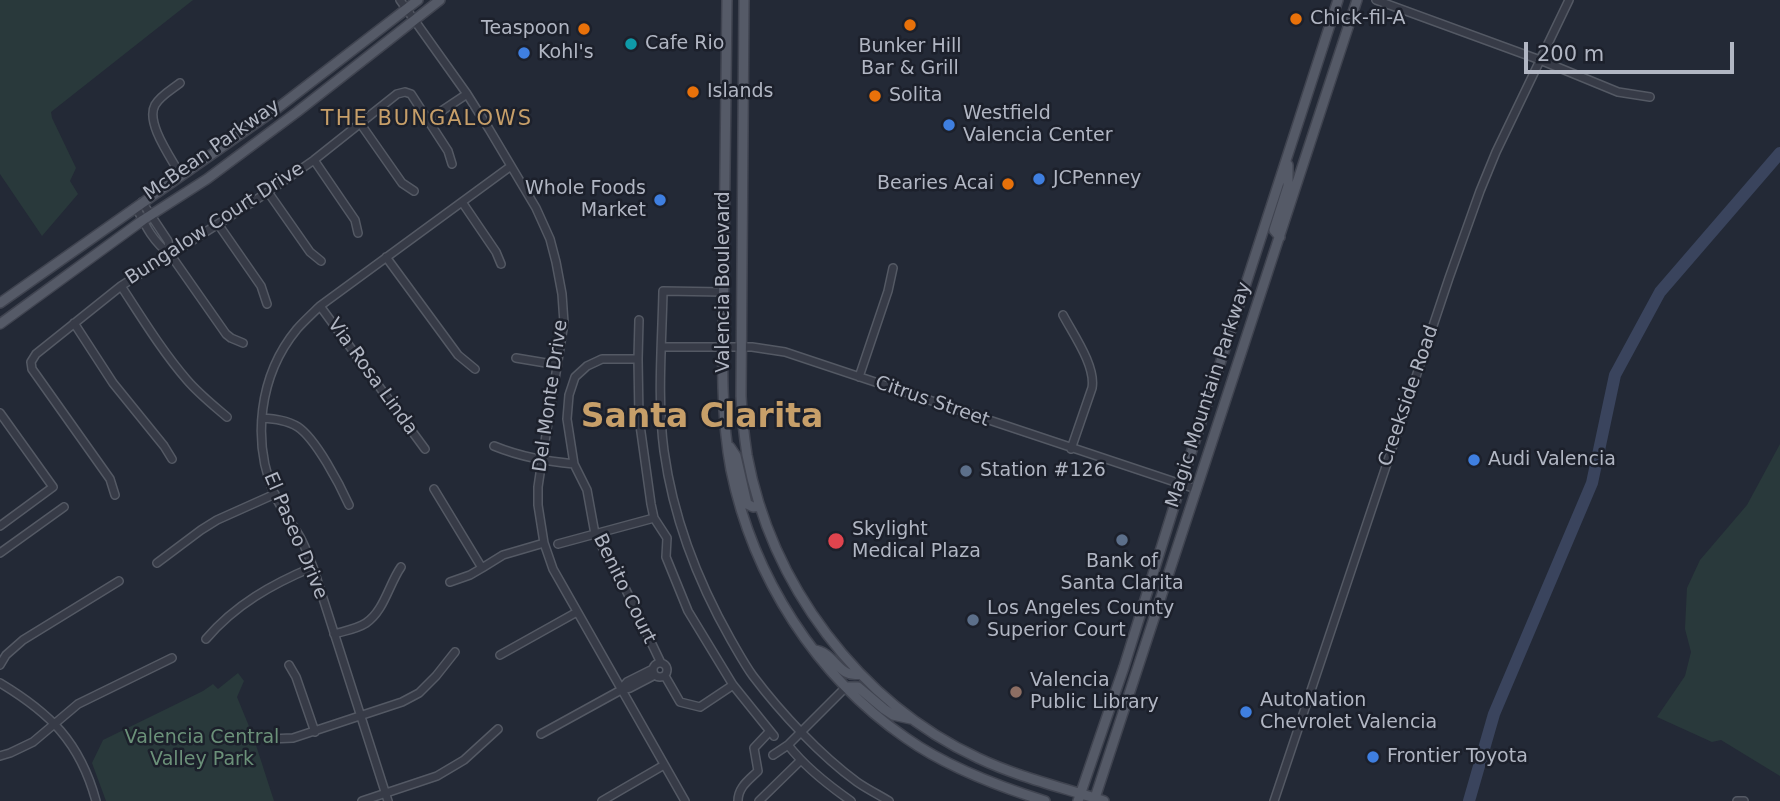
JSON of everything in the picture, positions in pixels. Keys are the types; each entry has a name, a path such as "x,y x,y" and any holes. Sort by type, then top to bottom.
{"main road":[{"name":"McBean Parkway","path":"0,303 279,107 418,0"},
{"name":"McBean Parkway","path":"0,324 151,214 241,154 440,0"},
{"name":"Valencia Boulevard","path":"726,0 723,395 727,443 736,489 754,546 780,600 814,650 845,687 873,713 936,757 1016,792 1045,801"},
{"name":"Valencia Boulevard","path":"744,0 741,396 747,456 770,534 810,611 827,635 860,674 913,719 948,742 987,762 1080,798 1097,800"},
{"name":"Magic Mountain Parkway","path":"1080,798 1338,0"},
{"name":"Magic Mountain Parkway","path":"1097,800 1357,0"},
{"path":"1280,237 1275,230 1288,186 1288,157"},
{"path":"727,443 736,456 747,504 760,506"},
{"path":"814,650 827,654 846,674 860,674"},
{"path":"845,687 858,687 893,715 913,719"}],"street":[{"name":"Del Monte Drive","path":"400,0 467,94 536,208 550,239 564,308 564,323 538,487 544,543 553,569 685,801"},
{"path":"1376,0 1540,60 1618,92 1650,97"},
{"name":"Creekside Road","path":"1274,801 1475,203 1496,152 1569,0"},
{"path":"180,83 159,99 152,114 153,126 181,176"},
{"name":"Bungalow Court Drive","path":"115,495 110,479 32,369 31,362 36,354 121,286 314,160 397,94 411,94 428,120"},
{"path":"452,164 448,152 428,120 467,94"},
{"path":"360,123 402,183 414,191"},
{"path":"314,160 355,220 358,233"},
{"name":"El Paseo Drive","path":"387,797 313,567 266,471 261,418 263,400 275,363 298,328 320,306 511,166"},
{"path":"268,192 310,252 321,261"},
{"path":"462,202 496,252 501,264"},
{"path":"139,204 151,214 168,241 170,254"},
{"path":"139,204 143,220 159,247 170,254 226,334 243,343"},
{"path":"218,224 261,286 267,304"},
{"path":"386,257 458,355 475,369"},
{"path":"859,377 893,268"},
{"path":"121,286 187,381 227,417"},
{"path":"724,292 663,291 660,389 664,451 682,527 694,563 718,617 752,675 801,732 857,782 889,801"},
{"name":"Via Rosa Linda","path":"320,306 425,449"},
{"path":"1063,314 1094,379 1071,449"},
{"path":"639,320 639,418 643,457 654,518 667,538 666,557 688,611 733,685 772,734 754,748 758,771 741,788 738,801"},
{"path":"74,323 113,383 172,459"},
{"name":"Citrus Street","path":"662,347 761,347 785,352 1196,489"},
{"path":"516,358 558,365"},
{"name":"Benito Court","path":"638,359 602,359 587,366 575,377 569,395 567,418 574,464 587,490 595,534 661,663"},
{"path":"0,413 53,486 0,526"},
{"path":"261,418 290,423 307,435 340,483 349,505"},
{"path":"494,446 516,455 574,464"},
{"path":"434,489 482,568"},
{"path":"157,563 217,520 275,494"},
{"path":"0,553 64,507"},
{"path":"558,544 654,518"},
{"path":"450,582 470,575 503,555 544,543"},
{"path":"206,639 218,625 255,595 279,581 313,567"},
{"path":"334,634 364,624 373,617 401,567"},
{"path":"0,666 6,655 23,640 119,581"},
{"path":"500,655 577,612"},
{"path":"269,739 293,738 315,732 402,702 419,693 456,652"},
{"path":"0,756 33,742 85,701 172,658"},
{"path":"541,734 621,690 630,688 654,672 655,665 661,663 667,668 665,676 680,702 700,707 733,685"},
{"path":"289,665 296,677 315,732"},
{"path":"654,672 660,678 665,676"},
{"path":"0,682 30,701 55,724 79,757 96,801"},
{"path":"773,755 788,745 845,687"},
{"path":"362,801 387,797 438,776 464,760 498,730"},
{"path":"788,745 834,790 851,801"},
{"path":"759,801 801,760"},
{"path":"602,801 664,765"},
{"path":"1737,801 1744,801"}],"green space":[{"path":"0,0 193,0 51,112 76,168 70,181 78,194 42,236 0,174"},
{"path":"1780,444 1780,776 1721,740 1712,742 1657,717 1685,676 1691,652 1685,629 1687,588 1700,560 1747,505"},
{"name":"Valencia Central Valley Park","path":"238,673 244,681 237,697 274,801 106,801 92,763 103,740 213,684 218,689"}],"waterway":[{"path":"1469,801 1494,714 1592,483 1615,375 1660,292 1780,153"}],"place":[{"name":"Chick-fil-A","path":"1296,19"},
{"name":"Bunker Hill Bar & Grill","path":"910,25"},
{"name":"Teaspoon","path":"584,29"},
{"name":"Cafe Rio","path":"631,44"},
{"name":"Kohl's","path":"524,53"},
{"name":"Islands","path":"693,92"},
{"name":"Solita","path":"875,96"},
{"name":"Westfield Valencia Center","path":"949,125"},
{"name":"JCPenney","path":"1039,179"},
{"name":"Bearies Acai","path":"1008,184"},
{"name":"Whole Foods Market","path":"660,200"},
{"name":"Audi Valencia","path":"1474,460"},
{"name":"Station #126","path":"966,471"},
{"name":"Bank of Santa Clarita","path":"1122,540"},
{"name":"Skylight Medical Plaza","path":"836,541"},
{"name":"Los Angeles County Superior Court","path":"973,620"},
{"name":"Valencia Public Library","path":"1016,692"},
{"name":"AutoNation Chevrolet Valencia","path":"1246,712"},
{"name":"Frontier Toyota","path":"1373,757"}],"district":[{"name":"THE BUNGALOWS","path":"427,120"},
{"name":"Santa Clarita","path":"702,418"}]}
